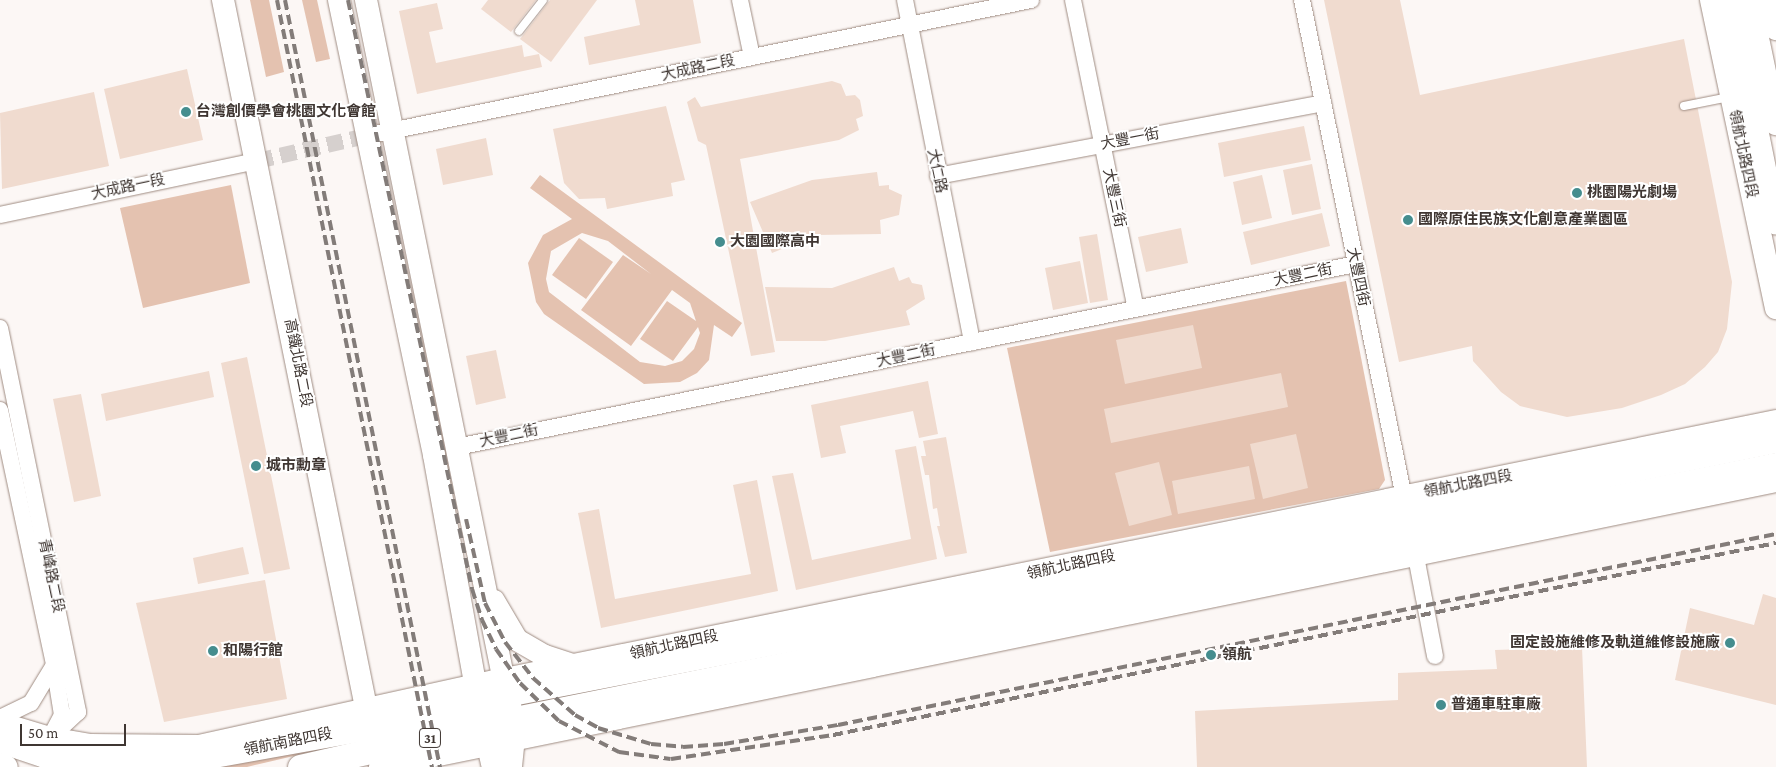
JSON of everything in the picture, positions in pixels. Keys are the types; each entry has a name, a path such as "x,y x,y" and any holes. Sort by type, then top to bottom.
{"main road":[{"name":"領航北路四段","path":"374,745 495,711"},
{"path":"494,767 495,711"},
{"path":"495,711 509,767"},
{"name":"領航南路四段","path":"0,740 46,754 124,765 169,763 374,745"},
{"name":"領航南路四段","path":"300,767 374,745"},
{"path":"0,766 5,767"}],"street":[{"name":"高鐵北路二段","path":"224,0 374,745"},
{"path":"339,0 434,455 495,711"},
{"path":"366,0 484,584 495,711"},
{"path":"740,0 752,57"},
{"name":"大仁路","path":"904,0 972,342"},
{"name":"大成路二段","path":"366,136 1031,0"},
{"name":"大豐三街","path":"1073,0 1136,309"},
{"name":"大豐四街","path":"1302,0 1435,656"},
{"name":"領航北路四段","path":"1711,0 1776,308"},
{"name":"領航北路四段","path":"1731,0 1776,224"},
{"path":"1750,0 1776,124"},
{"path":"1770,0 1776,29"},
{"name":"大豐一街","path":"938,176 1323,103"},
{"name":"大成路一段","path":"0,215 257,161"},
{"name":"大豐二街","path":"456,447 1356,264"},
{"name":"青峰路二段","path":"0,328 78,712 46,754"},
{"name":"青峰路二段","path":"0,410 54,666 62,715 46,754"},
{"name":"領航北路四段","path":"374,745 495,711 976,605 1405,505 1776,422"},
{"name":"領航北路四段","path":"495,711 575,666 1405,505 1776,442"},
{"name":"領航北路四段","path":"1414,545 1776,464"},
{"name":"領航北路四段","path":"495,711 1776,481"},
{"path":"484,584 517,640 544,656 575,666"},
{"path":"0,718 32,702 54,666"},
{"name":"領航南路四段","path":"0,723 46,754"}],"lane":[{"path":"519,31 543,0"},
{"path":"1684,106 1731,97"}],"shaded area":[{"path":"250,0 269,0 284,72 266,77"},
{"path":"302,0 317,0 330,59 316,62"},
{"path":"540,175 742,323 732,337 714,325 709,360 697,373 680,382 644,384 544,314 536,302 528,263 543,235 572,219 530,188","holes":["582,233 608,241 651,274 623,255 581,310 631,346 672,290 690,303 696,321 667,301 640,339 673,361 698,327 700,333 694,349 682,361 665,366 640,362 549,292 546,279 551,251"]},
{"path":"231,185 250,283 143,308 120,208"},
{"path":"579,238 613,262 586,299 552,275"},
{"path":"1346,281 1385,480 1379,489 1050,552 1007,348"},
{"path":"340,745 247,767 218,767"}],"building":[{"path":"488,0 536,0 511,32 481,9"},
{"path":"550,0 597,0 551,62 520,39"},
{"path":"635,0 693,0 701,43 589,65 584,37 640,25"},
{"name":"桃園陽光劇場","path":"1324,0 1400,0 1420,95 1684,39 1732,282 1727,329 1718,352 1705,367 1685,384 1661,395 1622,408 1567,417 1520,406 1501,392 1473,361 1472,346 1399,362"},
{"path":"437,3 443,29 429,32 436,63 522,45 524,57 539,54 542,67 417,94 399,11"},
{"path":"187,69 203,140 120,159 104,89"},
{"path":"832,81 841,84 846,96 855,95 860,100 863,116 856,119 859,130 839,140 740,159 775,352 751,356 706,145 698,141 687,102 695,97 701,107"},
{"path":"94,92 109,166 2,189 0,113"},
{"path":"666,106 685,180 671,183 673,196 607,209 605,198 579,199 564,183 553,129"},
{"path":"1304,126 1311,160 1224,177 1218,143"},
{"path":"486,138 493,175 443,185 436,149"},
{"path":"1312,164 1321,209 1292,215 1283,170"},
{"path":"877,172 879,186 889,185 889,189 902,195 899,215 880,220 881,234 817,235 772,253 750,202 812,180"},
{"path":"1262,175 1272,218 1242,225 1233,182"},
{"path":"1322,213 1330,246 1251,265 1243,232"},
{"path":"1181,228 1188,263 1146,272 1138,237"},
{"path":"1097,234 1108,300 1090,303 1079,237"},
{"path":"1080,261 1088,303 1053,310 1045,268"},
{"path":"894,267 899,281 909,277 912,283 922,285 925,299 906,311 910,325 825,341 776,341 765,287 832,288"},
{"path":"1193,325 1202,368 1125,384 1116,340"},
{"path":"496,350 506,398 476,405 466,356"},
{"name":"城市勳章","path":"247,357 290,569 264,574 221,363"},
{"path":"209,371 214,397 106,421 101,394"},
{"path":"1281,373 1288,407 1111,443 1104,409"},
{"path":"928,381 938,434 919,438 913,411 840,426 846,453 821,458 811,405"},
{"path":"81,394 101,496 74,502 53,399"},
{"path":"1296,434 1308,488 1263,499 1250,444"},
{"path":"946,437 967,553 945,557 937,526 940,526 937,508 933,509 929,475 925,475 921,456 926,456 923,441"},
{"path":"916,446 937,559 796,590 772,476 793,473 812,560 911,539 895,450"},
{"path":"1159,462 1172,515 1129,526 1115,473"},
{"path":"1249,466 1255,499 1178,514 1172,481"},
{"path":"757,480 778,591 601,628 578,513 599,509 615,599 751,574 733,485"},
{"path":"243,547 249,574 198,584 193,558"},
{"name":"和陽行館","path":"265,580 287,699 164,722 136,603"},
{"path":"1763,594 1776,598 1776,705 1675,680 1690,608 1754,625"},
{"name":"普通車駐車廠","path":"1582,647 1587,767 1197,767 1195,711 1398,700 1398,673 1497,669 1495,650"}],"tunnel":[{"path":"257,161 366,136"}],"railway":[{"path":"277,0 432,767"},
{"path":"285,0 440,767"},
{"path":"348,0 472,589 482,620 496,649 520,683 559,721 619,752 671,759 833,735 1776,543"},
{"path":"466,519 485,603 505,642 533,678 575,715 598,728 651,744 683,747 724,744 838,725 1776,534"}],"place":[{"name":"台灣創價學會桃園文化會館","path":"186,112"},
{"name":"桃園陽光劇場","path":"1577,193"},
{"name":"國際原住民族文化創意產業園區","path":"1408,220"},
{"name":"大園國際高中","path":"720,242"},
{"name":"城市勳章","path":"256,466"},
{"name":"固定設施維修及軌道維修設施廠","path":"1730,643"},
{"name":"和陽行館","path":"213,651"},
{"name":"領航","path":"1211,655"},
{"name":"普通車駐車廠","path":"1441,705"}]}
